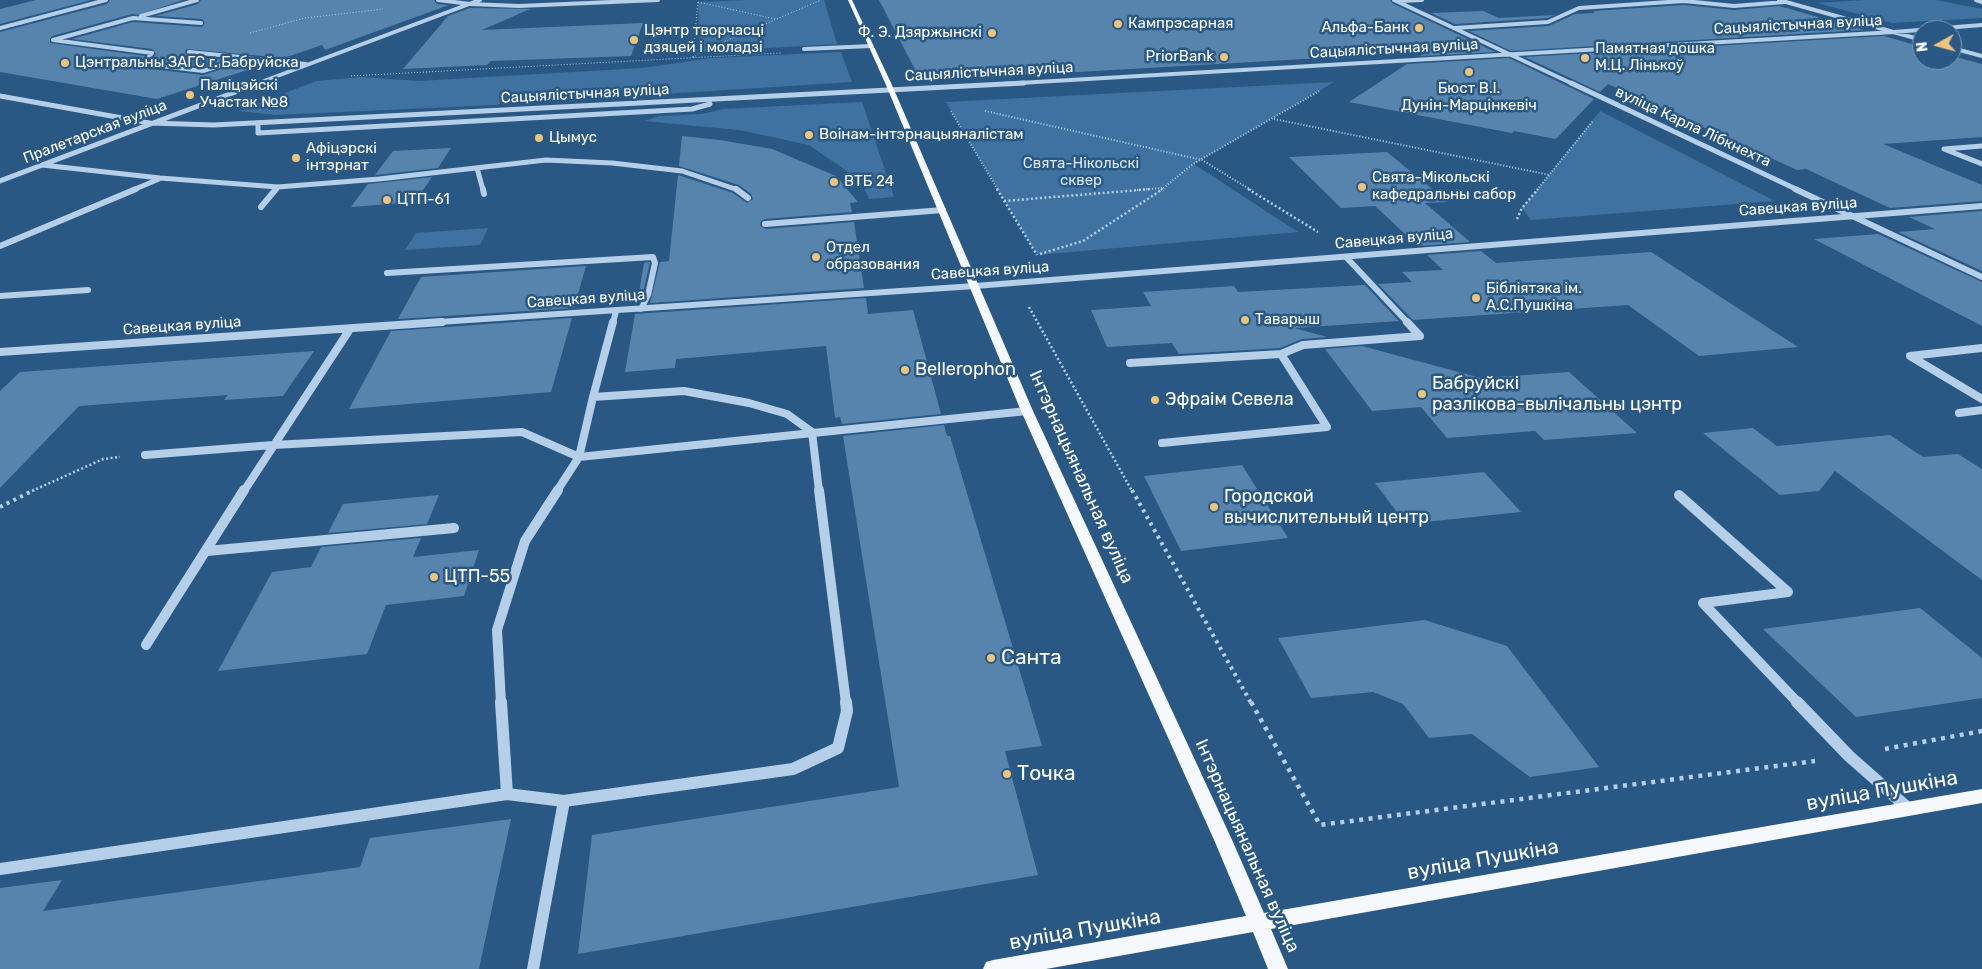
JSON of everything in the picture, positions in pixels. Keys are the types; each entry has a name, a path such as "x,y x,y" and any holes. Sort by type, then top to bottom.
{"main road":[{"name":"Інтэрнацыянальная вуліца","path":"850,0 1028,410 1224,842 1278,969"},
{"name":"вуліца Пушкіна","path":"993,969 1982,796"}],"street":[{"path":"0,28 106,0"},
{"path":"197,0 53,40 152,53 143,64 203,71 245,58"},
{"path":"438,0 470,4 519,6 658,0"},
{"name":"Пралетарская вуліца","path":"0,181 480,0"},
{"path":"1395,1 1422,0"},
{"path":"1716,0 1734,6"},
{"path":"1779,0 1912,37"},
{"path":"1976,0 1982,2"},
{"name":"вуліца Карла Лібкнехта","path":"1395,1 1982,277"},
{"path":"1452,28 1548,22 1579,8 1684,1 1734,6 1785,2"},
{"path":"133,18 201,23"},
{"name":"Сацыялістычная вуліца","path":"0,96 150,123 214,125 891,91 1894,32 1982,25"},
{"path":"804,50 870,46"},
{"path":"1962,51 1982,56"},
{"path":"189,52 309,64"},
{"path":"258,123 258,133 692,109 722,100"},
{"path":"1982,146 1944,149 1982,164"},
{"path":"42,165 160,178 278,187 379,179 546,160 612,163 682,172 734,188 748,198"},
{"path":"477,168 484,194"},
{"path":"0,246 160,178"},
{"path":"261,207 278,187"},
{"name":"Савецкая вуліца","path":"0,352 975,286 1982,206"},
{"path":"765,224 942,210"},
{"path":"1130,363 1281,354 1303,345 1420,336 1346,256"},
{"path":"387,273 653,257 655,263 648,295 641,309"},
{"path":"0,296 88,290"},
{"path":"507,794 497,630 525,541 579,456 616,311"},
{"path":"146,645 207,551 272,445 350,329"},
{"path":"1982,348 1910,356 1982,399"},
{"path":"1162,443 1327,427 1281,354"},
{"path":"0,870 507,794 564,801 793,769 838,748 847,711 812,432 787,414 749,403 684,390 594,397"},
{"path":"145,455 272,445 522,432 579,456 1028,410"},
{"path":"1959,414 1982,410"},
{"path":"1679,495 1788,592 1702,603 1850,756 1909,809"},
{"path":"207,551 454,528"},
{"path":"533,969 564,801"}],"path":[{"path":"693,58 700,52 822,0"},
{"path":"693,58 698,1 776,20"},
{"path":"345,76 782,53"},
{"path":"1029,258 1083,241 1164,188 1193,164 1274,119 1326,87"},
{"path":"950,111 1037,255"},
{"path":"984,111 1202,160 1325,237"},
{"path":"1515,221 1522,208 1595,118"},
{"path":"1274,119 1550,175"},
{"path":"1004,201 1164,188"},
{"path":"1024,299 1320,825 1850,756 1982,731"},
{"path":"0,507 103,459 145,455"}],"green space":[{"path":"824,0 837,44 700,52 698,2"},
{"path":"1864,0 1936,0 1982,9 1982,18 1912,20 1912,22 1892,23 1817,3"},
{"path":"841,52 852,82 649,95 620,90 529,95 496,105 276,115 239,111 316,81 362,77 419,81 642,68 712,58"},
{"name":"Свята-Нікольскі сквер","path":"1334,82 1194,164 1298,232 1037,255 946,102"},
{"path":"862,102 894,197 869,199 861,181 809,145 739,130 644,121 660,116 703,114 723,109"},
{"path":"1600,111 1775,201 1531,220 1522,208"},
{"path":"488,228 480,245 405,250 416,233"}],"building":[{"path":"36,0 91,0 0,24 0,9"},
{"path":"110,0 183,0 138,15 132,14 52,36 50,43 145,56 139,63 142,68 203,75 245,62 266,64 157,99 0,72 0,32 107,4"},
{"path":"201,0 434,0 437,4 449,5 325,50 322,45 284,58 186,49 185,53 188,56 227,60 203,67 150,61 156,54 152,49 72,39 133,22 202,27 205,23 202,19 155,16 198,4"},
{"path":"879,0 1390,0 1392,3 1495,52 1420,56 1426,52 921,81"},
{"path":"1684,5 1734,10 1779,6 1864,30 1511,51 1469,31 1549,26 1575,14 1594,13 1594,11"},
{"path":"470,8 530,9 482,30 643,23 631,56 491,61 487,65 403,69 448,16"},
{"path":"1483,11 1499,18 1555,15 1547,18 1455,24 1431,13"},
{"path":"1884,36 1912,44 1912,70 1962,70 1962,59 1982,64 1982,137 1883,144 1982,185 1982,201 1890,208 1806,169 1797,170 1608,84 1600,92 1525,57"},
{"path":"1509,58 1594,99 1556,139 1514,131 1512,133 1349,102 1407,64"},
{"path":"682,136 772,149 836,176 858,202 850,203 852,212 765,219 761,221 760,225 765,229 854,222 864,288 650,303 660,262 669,261 678,175 733,193 747,203 753,199 751,194 739,185 679,166"},
{"path":"451,148 438,168 375,175 393,151"},
{"name":"Свята-Мікольскі кафедральны сабор","path":"1387,152 1448,202 1425,203 1470,242 1418,246 1375,206 1341,208 1289,157"},
{"path":"432,177 415,202 351,207 368,184"},
{"path":"1982,211 1982,271 1898,232 1935,229 1909,217"},
{"path":"1878,234 1982,282 1982,326 1814,239"},
{"path":"1481,251 1496,263 1651,252 1798,347 1699,356 1628,305 1413,320 1378,284 1412,282 1402,272 1443,270 1427,255"},
{"path":"650,262 643,293 637,304 644,263"},
{"path":"586,266 574,308 398,319 421,277"},
{"name":"Таварыш","path":"1365,285 1399,321 1294,328 1327,337 1302,339 1280,348 1179,354 1172,343 1107,347 1091,310 1151,306 1143,292 1234,286 1238,292"},
{"path":"866,298 868,314 913,310 941,414 842,424 840,417 835,418 826,346 676,359 675,368 625,372 635,314"},
{"path":"572,318 551,392 349,409 391,331"},
{"path":"1362,346 1481,378 1569,372 1637,433 1544,440 1535,431 1447,438 1421,407 1372,411 1325,349"},
{"path":"314,351 283,396 224,400 228,395 79,406 0,488 0,391 20,372"},
{"path":"944,425 947,436 950,436 1042,746 1005,751 1038,875 578,954 592,835 899,787 843,436"},
{"path":"1753,428 1777,446 1890,435 1923,457 1958,454 1982,469 1982,580 1835,471 1819,491 1780,495 1703,433"},
{"name":"Городской вычислительный центр","path":"1242,465 1288,538 1181,551 1144,476"},
{"path":"1484,472 1521,512 1406,524 1375,483"},
{"path":"439,495 427,524 328,533 343,504"},
{"path":"421,538 413,557 479,550 464,596 386,605 367,654 218,671 272,572 311,567 321,547"},
{"path":"1920,608 1982,658 1982,698 1856,717 1763,629"},
{"path":"1425,620 1507,646 1599,767 1530,777 1472,734 1429,738 1403,704 1373,692 1311,698 1278,638"},
{"path":"511,819 479,969 0,969 0,888 62,880 43,911 360,867 370,838"}],"place":[{"name":"Кампрэсарная","path":"1118,24"},
{"name":"Альфа-Банк","path":"1419,28"},
{"name":"Ф. Э. Дзяржынскі","path":"992,33"},
{"name":"Цэнтр творчасці дзяцей і моладзі","path":"634,40"},
{"name":"PriorBank","path":"1224,57"},
{"name":"Памятная дошка М.Ц. Лінькоў","path":"1585,58"},
{"name":"Цэнтральны ЗАГС г. Бабруйска","path":"65,63"},
{"name":"Бюст В.І. Дунін-Марцінкевіч","path":"1469,72"},
{"name":"Паліцэйскі Участак №8","path":"190,95"},
{"name":"Воінам-інтэрнацыяналістам","path":"809,135"},
{"name":"Цымус","path":"539,138"},
{"name":"Афіцэрскі інтэрнат","path":"296,158"},
{"name":"ВТБ 24","path":"834,182"},
{"name":"Свята-Мікольскі кафедральны сабор","path":"1362,187"},
{"name":"ЦТП-61","path":"387,200"},
{"name":"Отдел образования","path":"816,257"},
{"name":"Бібліятэка ім. А.С.Пушкіна","path":"1476,298"},
{"name":"Таварыш","path":"1245,320"},
{"name":"Bellerophon","path":"905,370"},
{"name":"Бабруйскі разлікова-вылічальны цэнтр","path":"1422,394"},
{"name":"Эфраім Севела","path":"1155,400"},
{"name":"Городской вычислительный центр","path":"1214,507"},
{"name":"ЦТП-55","path":"434,577"},
{"name":"Санта","path":"991,658"},
{"name":"Точка","path":"1007,774"}]}
